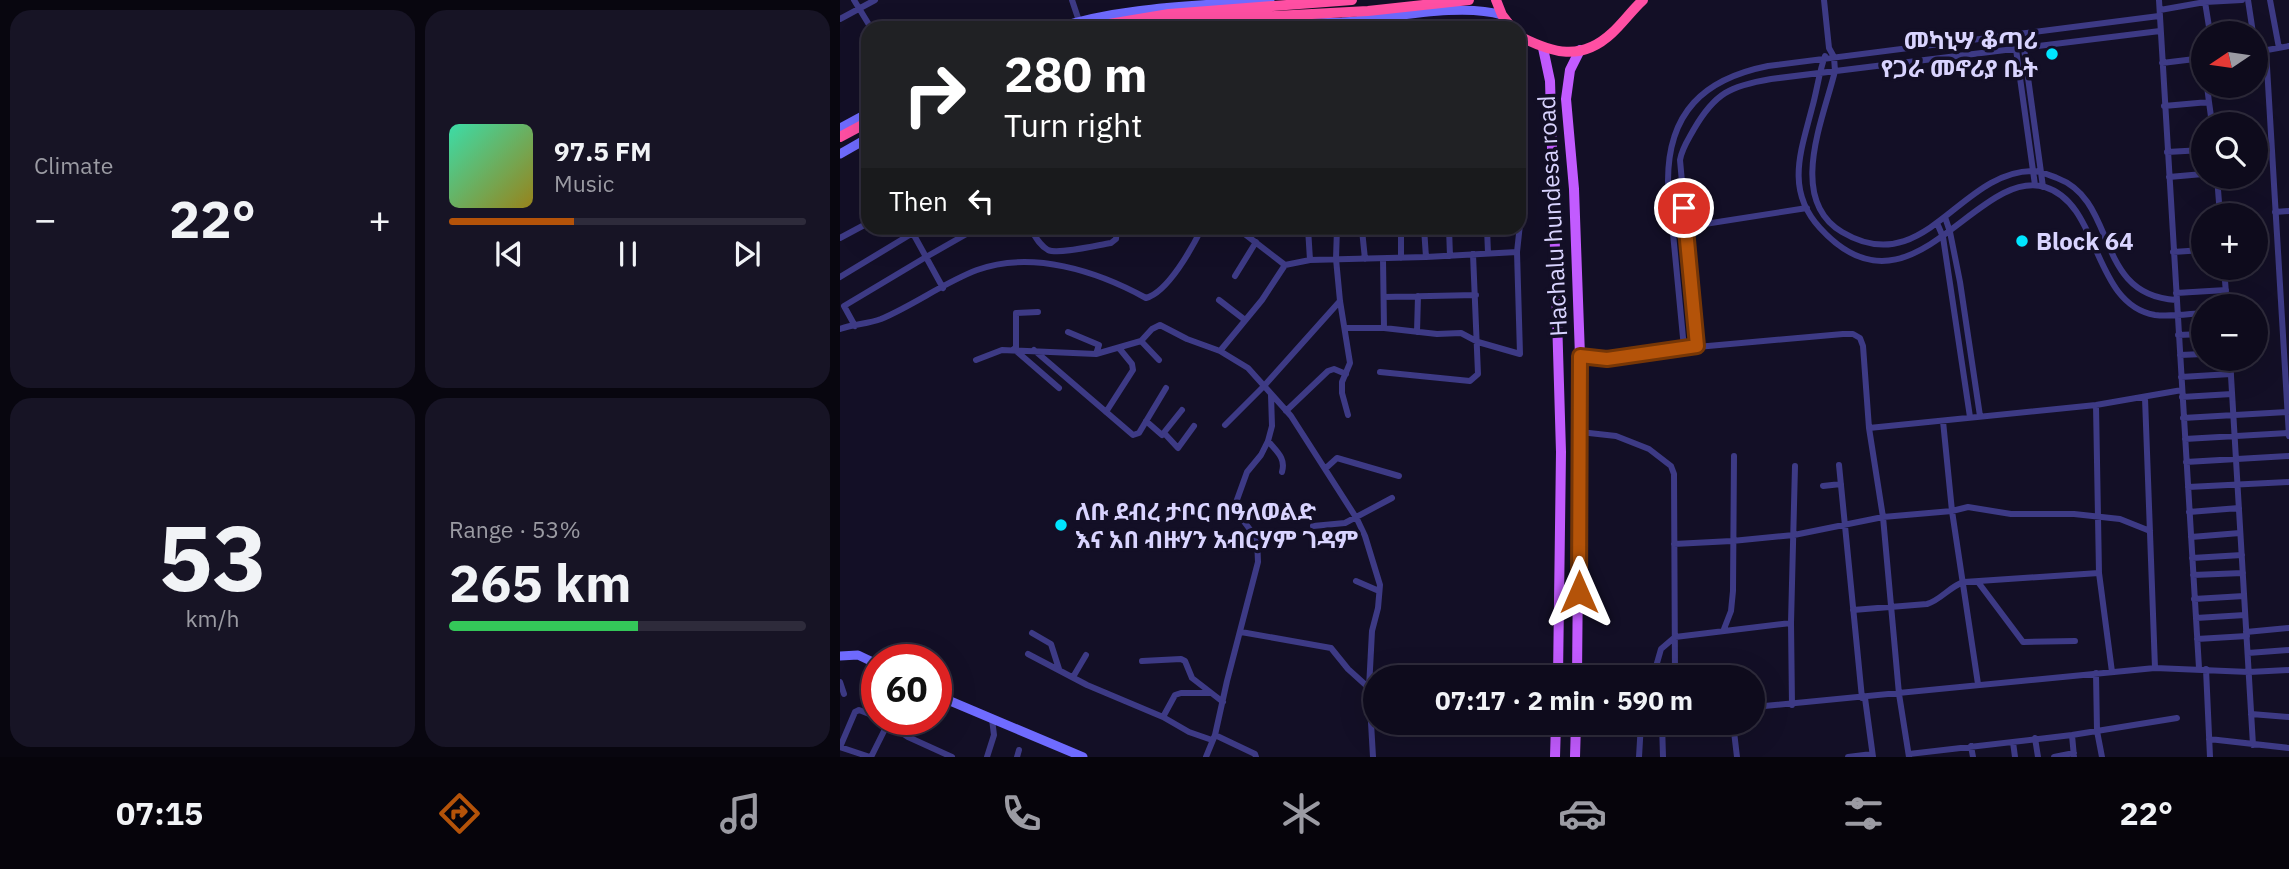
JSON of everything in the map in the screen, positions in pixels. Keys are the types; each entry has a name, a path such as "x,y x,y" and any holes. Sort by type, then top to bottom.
{"highway":[{"path":"1201,21 1221,19 1299,0"},
{"path":"1114,21 1169,14 1352,0"},
{"path":"1271,8 1368,11 1469,0"},
{"path":"1496,0 1506,21"},
{"path":"1623,20 1632,0"},
{"path":"1526,40 1543,48 1564,52 1580,50 1604,40 1643,0"},
{"path":"1271,8 1320,21"},
{"path":"840,137 861,125"},
{"path":"840,146 861,134"}],"main road":[{"path":"1543,48 1550,81 1561,452 1558,665"},
{"name":"Hachalu hundesa road","path":"1577,665 1580,356 1574,189 1566,99 1570,70 1580,50"},
{"path":"1561,452 1580,458"},
{"path":"1555,735 1555,757"},
{"path":"1555,744 1575,753 1576,735"}],"street":[{"path":"855,0 867,21"},
{"path":"840,19 875,0"},
{"path":"1072,0 1080,21"},
{"path":"1824,0 1829,48 1835,58 1835,71 1810,178 1816,205 1826,221 1837,229 1856,241 1877,246 1892,245 1910,239 1937,223 1996,181 2015,174 2036,171 2068,183 2085,198 2123,274 2146,295 2158,299 2226,290"},
{"path":"2159,0 2194,598 2210,757"},
{"path":"1684,348 1668,181 1669,150 1682,116 1698,97 1721,81 1745,70 2022,34 2159,13 2205,2 2242,0"},
{"path":"2248,0 2251,21"},
{"path":"2270,0 2279,48"},
{"path":"1101,21 1162,8 1244,1 1271,8"},
{"path":"2205,2 2208,21"},
{"path":"1344,21 1456,10 1490,12 1504,21"},
{"path":"1697,346 1680,175 1681,151 1708,106 1723,94 1746,83 2160,31"},
{"path":"2022,34 2036,171 2035,186"},
{"path":"2014,35 2036,171 2043,187"},
{"path":"2268,50 2289,46"},
{"path":"1829,48 1824,58 1797,165 1803,201 1813,221 1832,242 1871,260 1897,258 1922,250 2004,193 2035,186 2043,187 2065,199 2074,208 2107,274 2122,294 2138,308 2154,315 2191,313"},
{"path":"2162,62 2191,59"},
{"path":"2185,439 2289,434 2287,348 2281,304 2268,86"},
{"path":"1698,97 1708,106"},
{"path":"2208,98 2210,112"},
{"path":"2164,106 2209,102"},
{"path":"840,128 861,117"},
{"path":"840,154 861,142"},
{"path":"2167,152 2191,151"},
{"path":"2169,177 2191,175"},
{"path":"1673,229 1816,205"},
{"path":"2275,212 2289,211"},
{"path":"1945,217 1962,292 1980,416"},
{"path":"1937,223 1943,237 1970,417"},
{"path":"840,238 861,227"},
{"path":"840,277 903,235"},
{"path":"914,235 943,288"},
{"path":"855,326 842,302 965,235"},
{"path":"1034,235 1046,249 1056,252 1111,243 1116,235"},
{"path":"840,329 878,320 984,268 1024,264 1084,270 1146,299 1157,293 1191,251 1199,235"},
{"path":"1248,235 1285,265"},
{"path":"1308,235 1310,260"},
{"path":"1337,235 1340,301 1350,363 1342,382 1342,394 1348,415"},
{"path":"1362,235 1364,259"},
{"path":"1401,235 1401,258"},
{"path":"1424,235 1426,257"},
{"path":"1449,235 1450,256"},
{"path":"1487,235 1488,253"},
{"path":"1345,328 1461,333 1478,342 1520,354 1518,235"},
{"path":"1235,276 1256,242"},
{"path":"2173,252 2191,251"},
{"path":"1220,351 1285,265 1310,260 1517,252"},
{"path":"1380,372 1470,381 1478,374 1473,254"},
{"path":"1383,259 1384,328"},
{"path":"2225,280 2226,294"},
{"path":"1384,297 1476,295"},
{"path":"1417,332 1418,296"},
{"path":"1219,300 1245,320"},
{"path":"1225,425 1340,301"},
{"path":"2281,304 2289,303"},
{"path":"1015,349 1016,313 1038,312"},
{"path":"976,360 1002,350 1015,349 1096,354 1141,341 1152,328 1160,325 1186,339 1220,351 1245,366 1286,411 1326,468 1365,536 1380,592 1372,631 1370,665"},
{"path":"1068,332 1097,343 1099,347 1096,354"},
{"path":"1580,356 1607,359 1697,346 1853,334 1860,338 1863,346 1869,428 1883,517 1899,694 1909,755 2072,735 2177,718"},
{"path":"2178,335 2191,334"},
{"path":"1141,341 1158,360"},
{"path":"1106,412 1133,370 1132,364 1119,348"},
{"path":"1015,349 1059,388"},
{"path":"1034,350 1133,435 1137,435 1166,387"},
{"path":"2180,355 2191,355"},
{"path":"1286,411 1328,371 1334,369 1346,374"},
{"path":"2231,371 2253,745"},
{"path":"2181,377 2231,374"},
{"path":"1869,428 2182,394 2232,394"},
{"path":"1206,757 1214,738 1254,583 1259,551 1257,539 1234,508 1247,472 1268,441 1272,426 1271,395"},
{"path":"2145,398 2155,668"},
{"path":"2096,405 2099,573 2112,672"},
{"path":"1165,434 1182,410"},
{"path":"2183,418 2288,410"},
{"path":"1146,421 1178,447 1194,426"},
{"path":"1942,421 1952,511 1978,684"},
{"path":"1580,432 1616,436 1649,449 1671,466 1675,484 1675,665"},
{"path":"1268,441 1283,459 1285,464 1282,472"},
{"path":"1724,629 1731,611 1733,591 1734,456"},
{"path":"2186,462 2289,456"},
{"path":"1326,468 1333,460 1340,458 1399,476"},
{"path":"1839,465 1853,610 1872,756 1849,757"},
{"path":"1792,705 1795,466"},
{"path":"2188,487 2289,482"},
{"path":"1824,486 1841,484"},
{"path":"1312,526 1345,523 1357,519 1392,498"},
{"path":"1674,544 1794,535 1883,517 1952,511 1968,507 2011,514 2074,514 2120,519 2150,531"},
{"path":"2189,512 2239,509"},
{"path":"2191,537 2241,533"},
{"path":"2192,558 2242,555"},
{"path":"1853,610 1934,602 1951,588 1964,582 2099,573"},
{"path":"2193,575 2243,573"},
{"path":"1356,581 1380,592"},
{"path":"1978,582 2023,642 2075,641"},
{"path":"2194,598 2244,596"},
{"path":"2196,618 2245,615"},
{"path":"1656,665 1661,649 1675,637 1791,623"},
{"path":"2197,639 2289,628"},
{"path":"1241,632 1331,648 1363,683"},
{"path":"1032,633 1051,644 1059,669"},
{"path":"2248,653 2289,650"},
{"path":"1028,654 1163,717 1189,732 1214,738 1256,757"},
{"path":"1073,677 1086,655"},
{"path":"840,656 861,656"},
{"path":"1142,661 1181,659 1192,678 1223,702"},
{"path":"1765,706 2155,668 2249,672 2289,670"},
{"path":"2096,673 2097,731 2102,757"},
{"path":"840,682 844,694"},
{"path":"1163,717 1175,695 1210,693"},
{"path":"952,702 1083,757"},
{"path":"861,711 855,712 840,747 870,757 880,735"},
{"path":"2251,714 2289,717"},
{"path":"987,757 995,735 992,719"},
{"path":"908,735 928,748 952,757"},
{"path":"1371,735 1373,757"},
{"path":"1639,757 1640,735"},
{"path":"1662,735 1663,757"},
{"path":"1734,735 1737,757"},
{"path":"2055,757 2074,755 2072,735"},
{"path":"2035,738 2038,757"},
{"path":"2209,739 2289,748"},
{"path":"2013,742 2015,757"},
{"path":"1971,746 1973,757"},
{"path":"1059,747 1063,757"},
{"path":"925,757 928,748"}],"place":[{"name":"መካኒሣ ቆጣሪ የጋራ መኖሪያ ቤት","path":"2052,54"},
{"name":"Block 64","path":"2022,241"},
{"name":"ለቡ ደብረ ታቦር በዓለወልድ እና አበ ብዙሃን አብርሃም ገዳም","path":"1061,525"}],"route":[{"path":"1579,592 1580,356 1607,359 1697,346 1684,208"}]}
